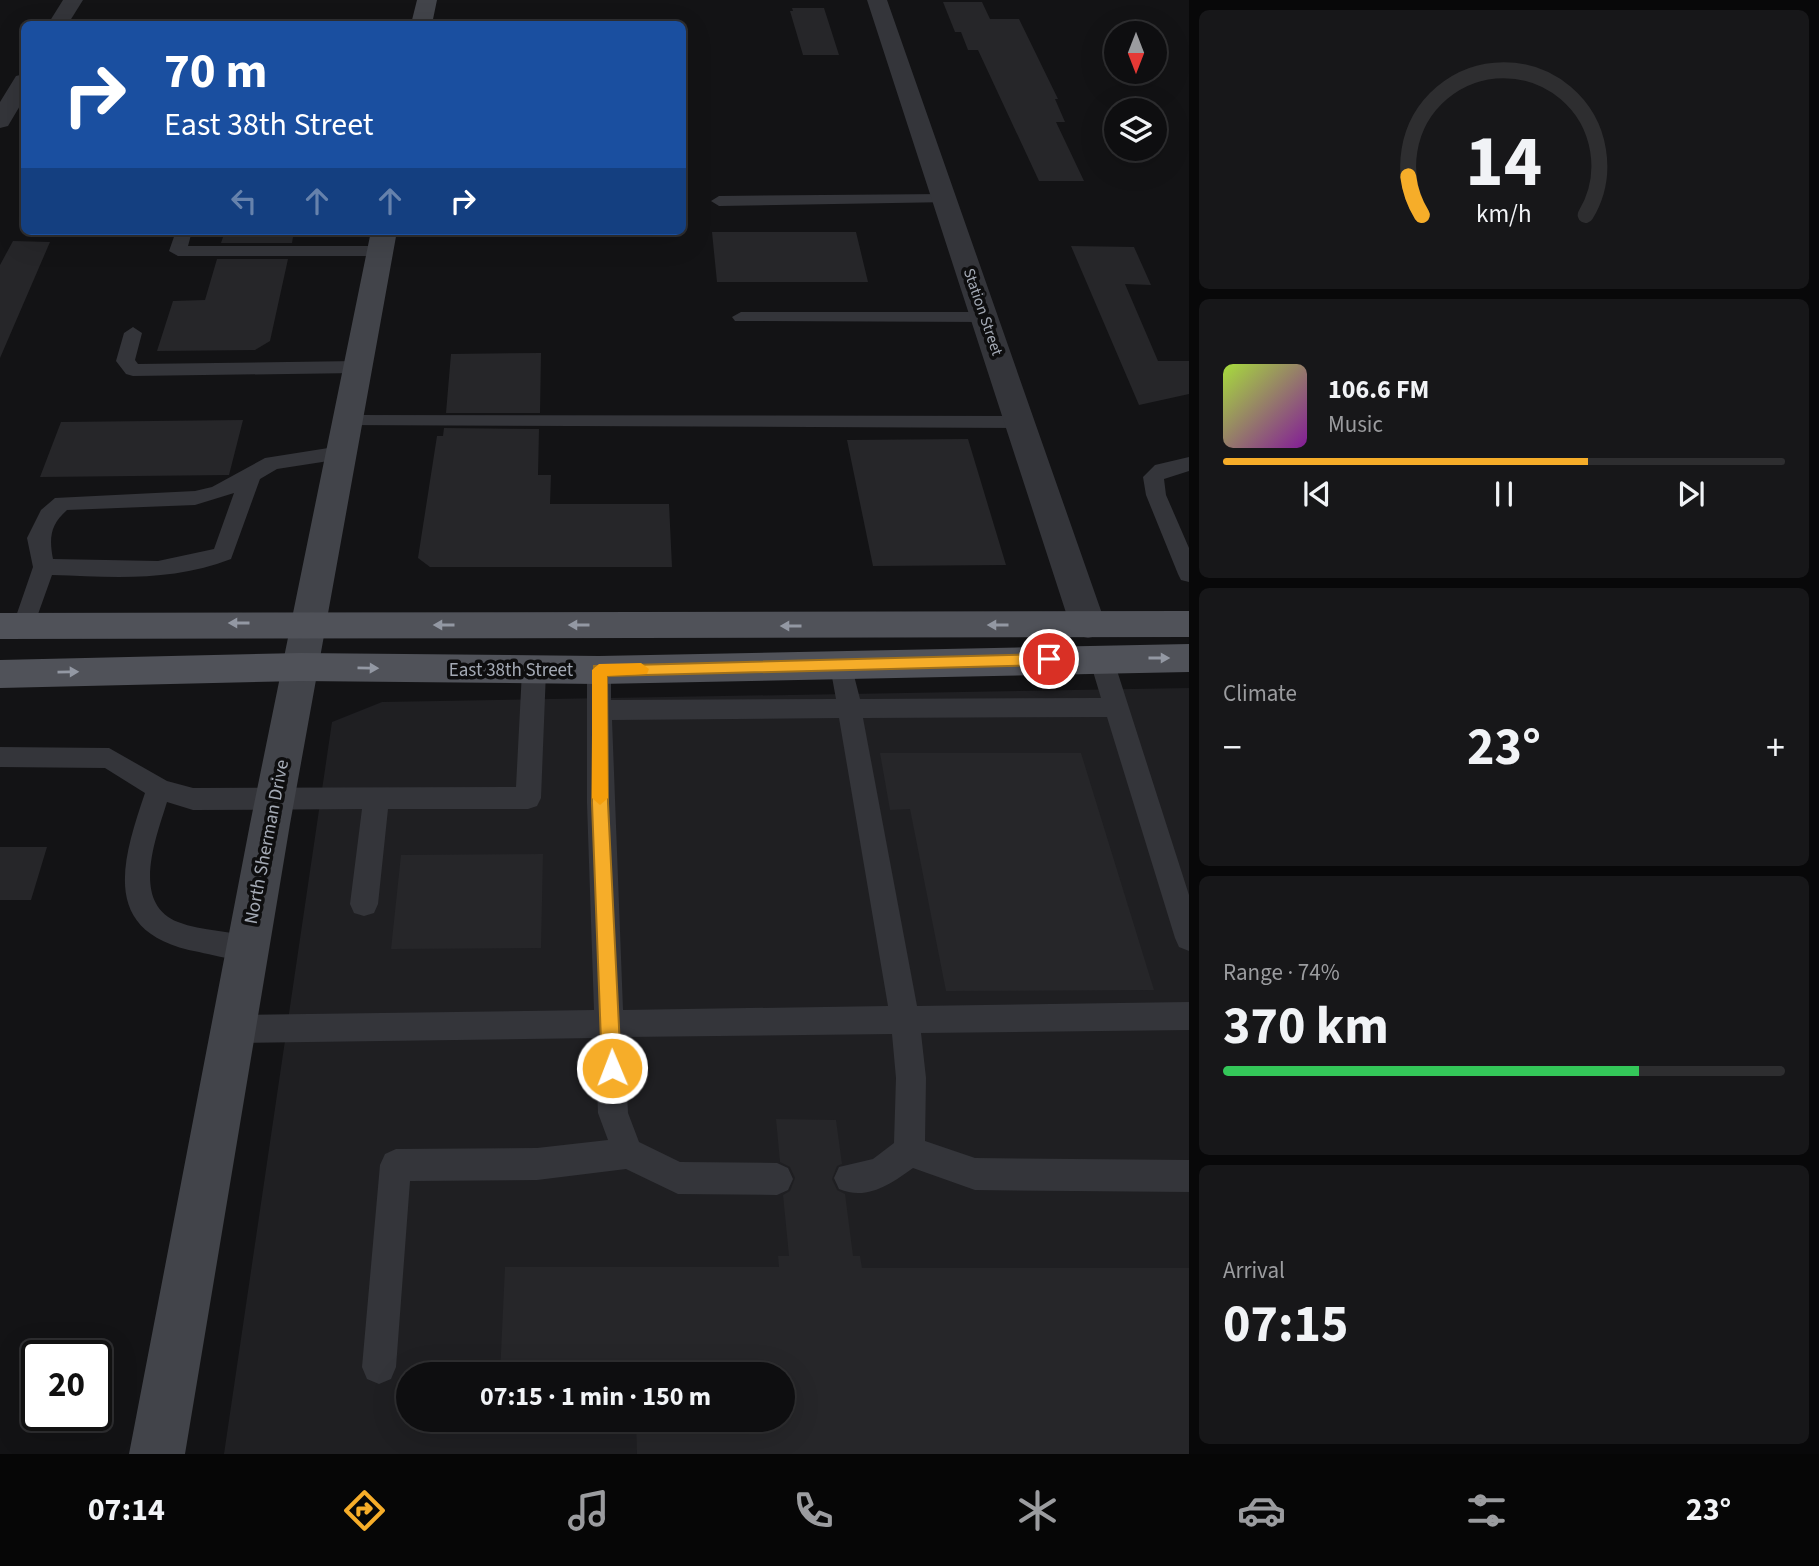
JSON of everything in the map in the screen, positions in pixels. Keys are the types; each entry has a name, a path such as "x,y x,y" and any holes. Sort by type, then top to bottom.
{"main road":[{"path":"423,21 427,0"},
{"name":"North Sherman Drive","path":"157,1454 274,800 382,241"},
{"name":"East 38th Street","path":"12,626 308,623 1095,641 1189,658"},
{"name":"East 38th Street","path":"0,674 300,667 534,671 842,666 1095,641 1189,624"}],"street":[{"path":"60,21 73,0"},
{"name":"Station Street","path":"877,0 1095,641"},
{"path":"0,70 21,70"},
{"path":"0,121 21,86"}],"lane":[{"path":"719,201 945,199"},
{"path":"183,235 178,251 382,241"},
{"path":"741,317 985,317"},
{"path":"133,333 125,361 134,370 357,367"},
{"path":"12,626 44,567 38,538 48,515 62,503 195,498 218,493 272,463 344,437 1020,422"},
{"path":"1189,464 1163,470 1153,477 1156,495 1189,574"},
{"path":"44,567 163,570 201,564 223,554 250,477"},
{"path":"1095,641 1189,938"},
{"path":"842,666 905,1020 911,1078 909,1152"},
{"path":"599,670 600,803 613,1114 628,1153"},
{"path":"0,757 109,758 159,789 192,799 528,798 534,671"},
{"path":"601,710 1116,707"},
{"path":"159,789 138,853 136,892 143,912 168,931 247,948"},
{"path":"364,904 376,799"},
{"path":"233,1030 1189,1016"},
{"path":"909,1152 975,1174 1189,1176"},
{"path":"850,1178 879,1174 909,1152"},
{"path":"379,1367 396,1165 537,1164 628,1153 678,1178 777,1179"}],"shaded area":[{"path":"1189,688 1189,1454 224,1454 332,722 382,702"}],"building":[{"path":"943,2 982,2 990,19 1019,19 1058,99 1055,99 1065,122 1056,122 1084,181 1039,181 978,50 968,50 961,32 955,32"},
{"path":"792,8 824,8 839,55 803,55 790,11 793,11"},
{"path":"712,232 856,232 868,282 717,282"},
{"path":"224,235 293,235 292,243 221,243"},
{"path":"13,241 50,242 0,358 0,265"},
{"path":"1071,246 1134,247 1151,285 1125,284 1158,361 1189,361 1189,394 1139,405"},
{"path":"217,259 288,259 270,341 255,350 157,351 173,301 205,300"},
{"path":"541,353 540,413 446,413 451,354"},
{"path":"243,420 229,475 40,477 61,422"},
{"path":"444,428 539,429 538,475 551,475 550,504 669,504 672,567 430,567 418,558 437,436 443,436"},
{"path":"968,439 1006,565 873,566 847,440"},
{"path":"880,753 1081,753 1154,990 946,991 910,809 890,810"},
{"path":"0,847 47,847 31,900 0,900"},
{"path":"543,854 541,948 391,949 401,855"},
{"path":"776,1119 836,1120 842,1164 837,1166 832,1179 837,1190 845,1194 853,1256 860,1256 862,1268 1189,1268 1189,1454 637,1454 636,1432 795,1432 795,1362 501,1362 505,1267 779,1267 778,1256 789,1256 783,1195 790,1191 795,1178 790,1167 780,1162"}],"slow traffic":[{"path":"600,798 599,670 641,669"}],"route":[{"path":"612,1068 600,803 599,670 1049,659"}]}
